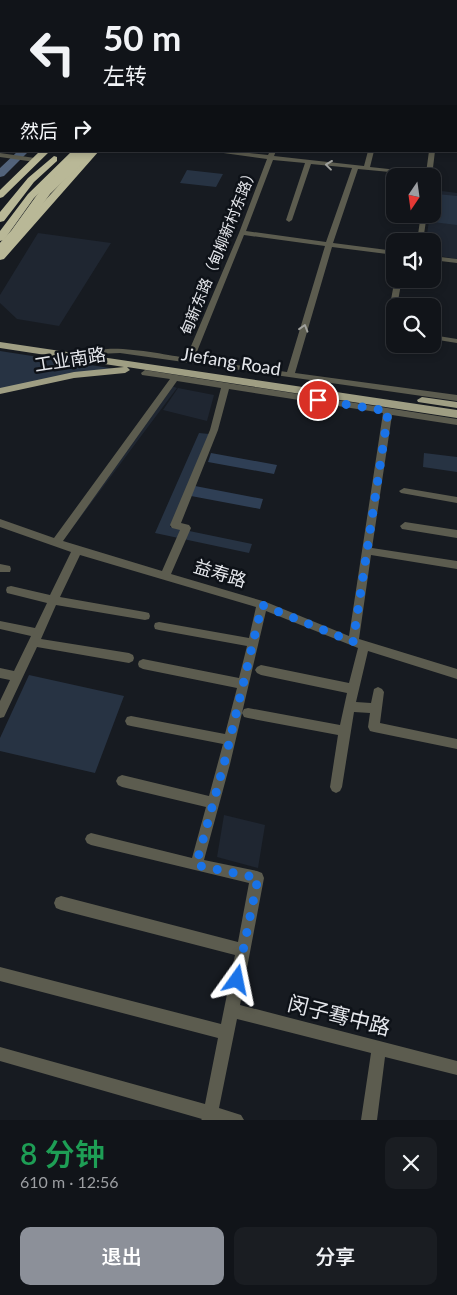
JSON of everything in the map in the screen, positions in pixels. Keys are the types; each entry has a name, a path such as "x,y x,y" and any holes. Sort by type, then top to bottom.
{"highway":[{"path":"0,195 32,160 44,152"},
{"path":"0,206 24,178 53,152"},
{"path":"0,213 28,178 57,152"},
{"path":"0,219 31,180 62,152"},
{"path":"0,238 32,196 77,152"},
{"path":"0,250 15,234 46,191 85,152"},
{"path":"0,255 5,240 50,181 85,152"},
{"path":"0,255 95,152"}],"main road":[{"name":"Jiefang Road","path":"0,336 25,345 137,368 457,414"},
{"name":"Jiefang Road","path":"0,345 25,345 99,352 457,405"},
{"name":"工业南路","path":"0,391 74,375 137,368"},
{"path":"410,398 440,396"}],"street":[{"path":"227,152 272,155 309,162 386,171"},
{"path":"366,169 371,152"},
{"path":"430,168 432,152"},
{"name":"甸新东路（甸柳新村东路）","path":"189,361 272,155"},
{"path":"4,156 32,160"},
{"path":"289,220 309,162"},
{"path":"290,375 329,244 355,168"},
{"path":"242,233 386,252"},
{"path":"441,259 457,261"},
{"path":"441,338 457,341"},
{"path":"99,352 120,351 457,398"},
{"path":"137,368 175,378 457,422"},
{"path":"56,543 175,378"},
{"path":"165,576 186,528 175,525 214,430 226,386"},
{"path":"336,787 349,706 354,690 367,551 388,411"},
{"path":"404,491 457,500"},
{"name":"益寿路","path":"0,523 77,550 262,605 359,643 457,674"},
{"path":"406,526 457,534"},
{"path":"0,713 77,550"},
{"path":"367,551 457,565"},
{"path":"11,590 53,600 145,616"},
{"path":"196,865 230,740 262,605"},
{"path":"0,625 36,637 129,658"},
{"path":"159,626 253,643"},
{"path":"143,664 243,684"},
{"path":"261,670 354,690"},
{"path":"0,673 17,676"},
{"path":"378,692 374,727 457,744"},
{"path":"349,706 376,709"},
{"path":"248,713 339,730"},
{"path":"130,722 230,740"},
{"path":"122,781 213,803"},
{"path":"91,839 258,878 212,1116"},
{"path":"61,903 243,950"},
{"path":"0,974 227,1033"},
{"name":"闵子骞中路","path":"231,1010 457,1068"},
{"path":"369,1120 379,1047"},
{"path":"0,1054 212,1116 236,1120"}],"shaded area":[{"path":"187,170 223,174 216,187 180,183"},
{"path":"441,191 457,193 457,259 441,256 441,233 427,233 429,223 441,223"},
{"path":"441,194 457,196 457,225 441,223"},
{"path":"38,233 111,243 59,326 17,319 0,303 0,295"},
{"path":"0,351 116,369 0,390"},
{"path":"172,386 177,388 65,538 61,537"},
{"path":"178,388 214,395 207,421 163,410"},
{"path":"199,433 209,434 170,527 252,544 249,553 155,533"},
{"path":"211,453 277,465 274,474 208,462"},
{"path":"424,453 457,457 457,472 423,467"},
{"path":"195,486 263,499 260,509 191,496"},
{"path":"29,675 124,696 95,773 0,751 0,738"},
{"path":"224,815 265,825 258,868 217,857"}],"waterway":[{"path":"0,174 23,152"}],"route":[{"path":"237,980 258,878 196,865 224,764 262,605 353,642 387,420 388,411 318,400"}]}
